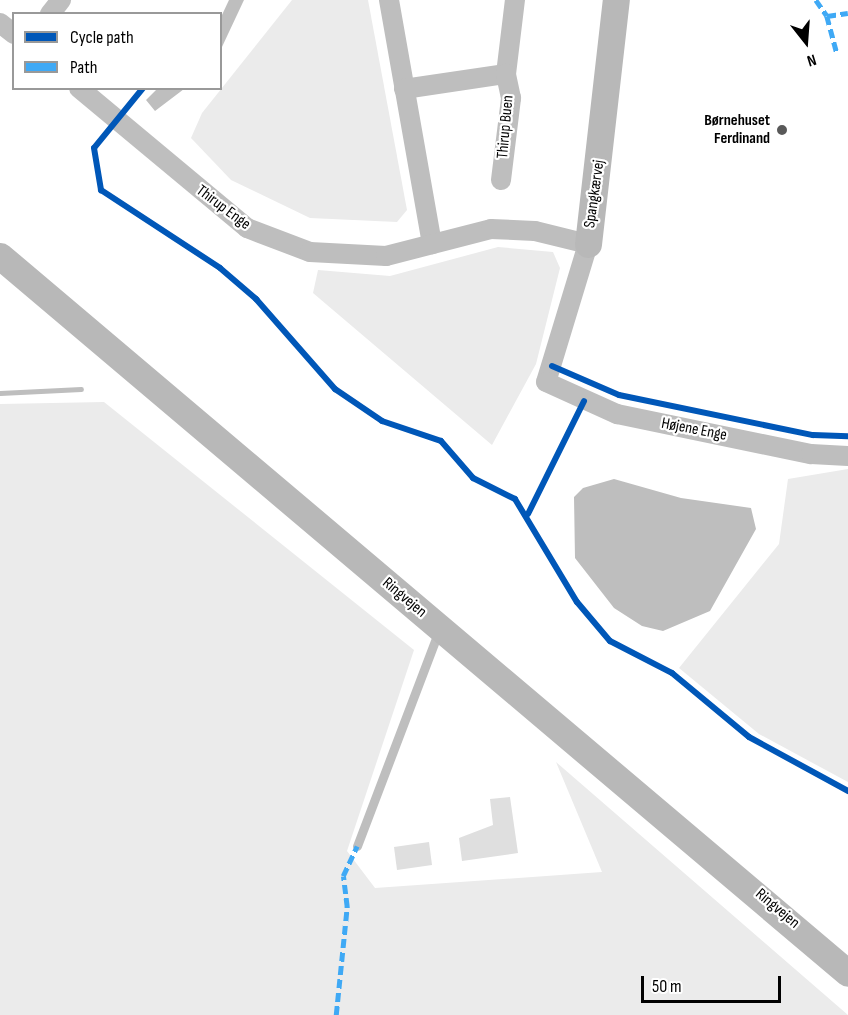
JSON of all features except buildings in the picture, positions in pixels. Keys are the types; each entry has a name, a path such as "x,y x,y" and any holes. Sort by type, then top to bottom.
{"main road":[{"name":"Spangkærvej","path":"588,244 616,0"},
{"name":"Ringvejen","path":"4,264 811,938 848,973"},
{"name":"Ringvejen","path":"811,938 848,965"}],"street":[{"path":"52,12 61,0"},
{"path":"389,0 432,244"},
{"name":"Thirup Buen","path":"501,180 511,98 506,74 515,0"},
{"path":"0,23 12,32"},
{"name":"Thirup Buen","path":"404,89 506,74"},
{"name":"Thirup Enge","path":"81,90 218,207 277,242 344,258 386,256 491,229 535,231 588,244"},
{"name":"Spangkærvej","path":"546,382 588,244"},
{"name":"Højene Enge","path":"546,382 617,414 848,456"}],"lane":[{"path":"357,846 427,650 440,628"}],"shaded area":[{"path":"229,0 244,0 222,47 222,15"},
{"path":"292,0 368,0 407,210 397,222 310,218 231,180 191,138 202,113"},
{"path":"156,90 183,90 155,111 146,100"},
{"path":"498,247 553,252 560,268 536,364 492,445 313,293 318,270 390,276"},
{"path":"104,402 414,650 347,851 375,888 602,872 556,762 848,1015 0,1015 0,404"},
{"path":"848,469 848,782 759,734 679,668 779,544 788,479"},
{"path":"614,479 681,498 751,508 756,529 710,611 663,631 642,626 614,608 575,558 574,497 583,488"}],"waterway":[{"path":"0,393 81,389"}],"marked path":[{"path":"816,0 827,16 837,53"},
{"path":"827,16 848,13"},
{"path":"336,1015 347,907 343,876 357,846"}],"cycle path":[{"path":"141,90 94,148 101,190 220,268 256,299 335,389 382,421 441,441 473,478 515,499 577,602 610,641 672,673 749,737 848,791"},
{"path":"552,366 619,395 813,435 848,436"},
{"path":"528,514 584,401"}],"place":[{"name":"Børnehuset Ferdinand","path":"782,130"}]}
